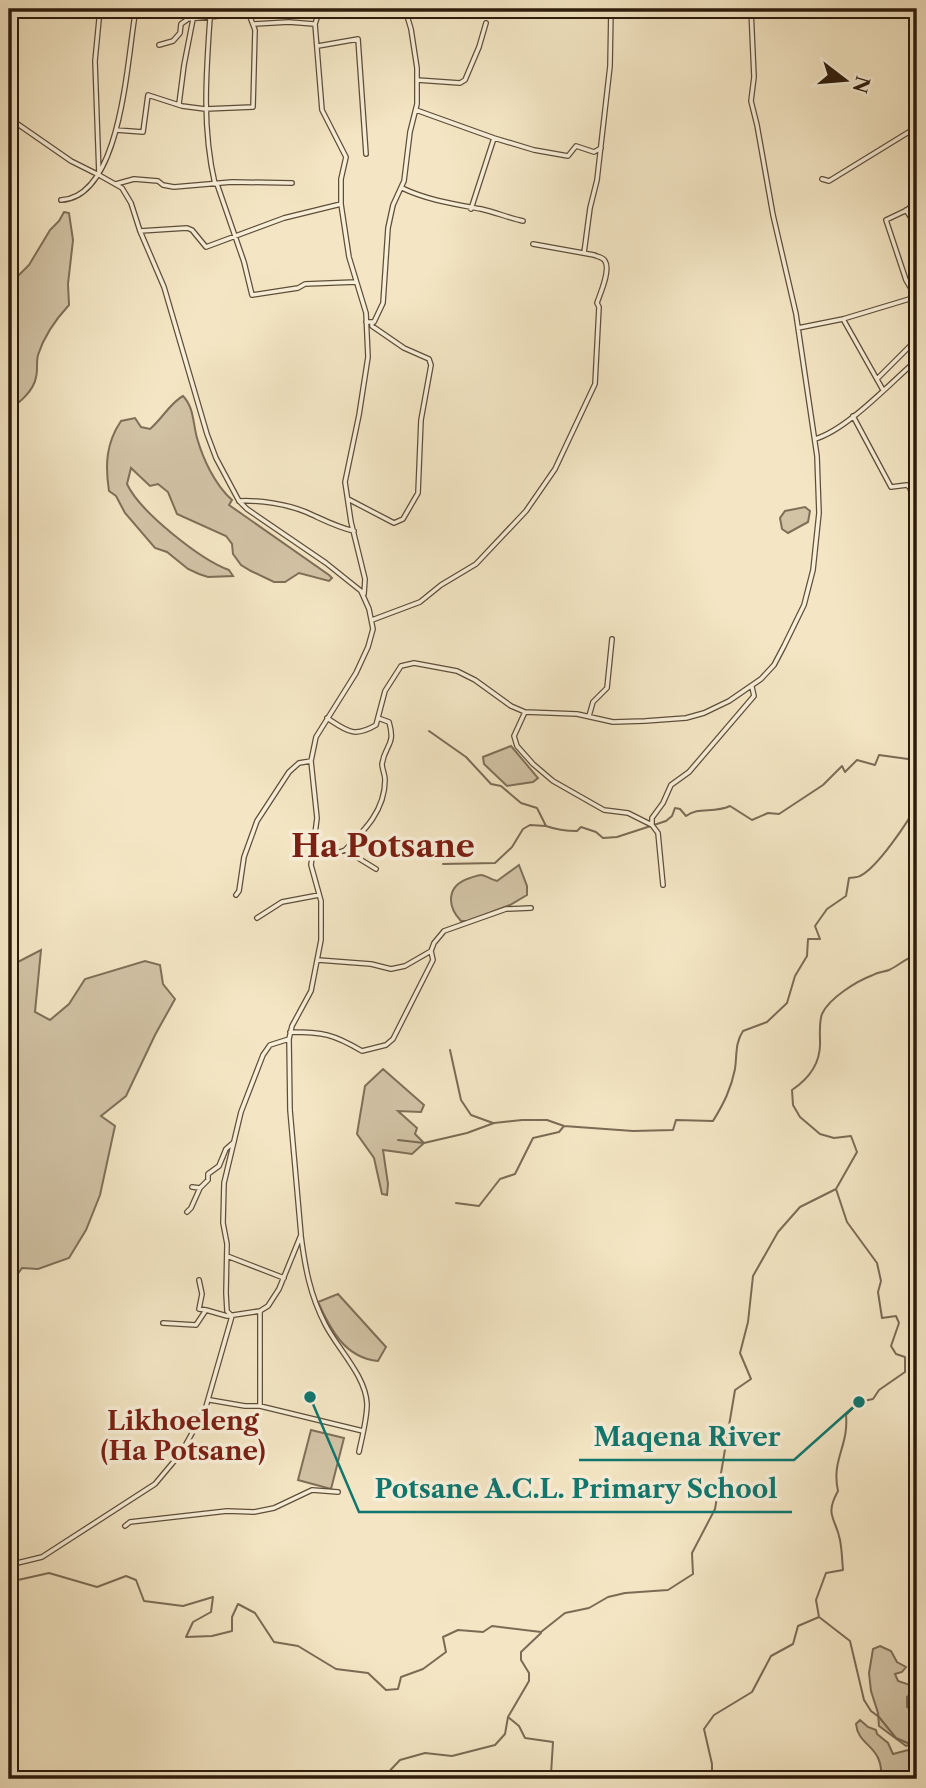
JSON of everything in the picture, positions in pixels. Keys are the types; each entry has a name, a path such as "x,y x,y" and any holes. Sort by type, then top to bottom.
{"street":[{"path":"99,176 95,61 100,9"},
{"path":"61,200 75,198 99,176 116,130 127,78 135,9"},
{"path":"179,104 195,9"},
{"path":"320,9 315,24 322,110 346,157 341,179 345,234 369,322 368,357 345,482 365,579 364,596"},
{"path":"584,254 601,148 610,66 611,9"},
{"path":"327,718 347,732 360,732 376,725 385,691 394,676 401,666 414,663 457,671 525,712 556,712 613,722 686,718 704,713 752,687 774,665 810,587 819,513 815,439 798,328 751,101 754,77 751,9"},
{"path":"369,322 374,322 383,303 388,228 393,205 402,188 416,110 417,80 406,10"},
{"path":"116,130 143,132 148,95 205,109 253,107 254,24 248,11 193,19 181,24 180,33 173,41 159,45"},
{"path":"210,18 205,109 208,150 216,184 252,295 298,288 306,284 356,282"},
{"path":"417,80 460,83 465,80 479,47 485,23"},
{"path":"254,24 315,24"},
{"path":"318,46 358,39 366,154"},
{"path":"416,110 534,150 568,156 576,146 594,152 601,148"},
{"path":"9,118 71,161 122,188 131,202 140,231 164,287 207,434 227,482 239,501 256,516 326,563 361,591 372,620 373,629 368,647 356,673 316,737 311,761 317,818 311,865 319,895 321,940 311,991 289,1032 290,1110 306,1275 326,1326 349,1360 365,1391 367,1404 359,1452"},
{"path":"822,179 829,181 917,127"},
{"path":"911,131 917,141"},
{"path":"471,209 494,138"},
{"path":"116,184 134,179 158,181 174,187 292,183"},
{"path":"402,188 440,202 523,221"},
{"path":"798,328 843,319 916,298 905,280 886,220 917,201"},
{"path":"140,231 187,228 192,230 205,247 284,218 341,204"},
{"path":"906,210 917,228"},
{"path":"372,620 420,602 441,585 476,564 526,511 555,469 579,422 595,384 599,319 597,303 606,267 605,260 533,244"},
{"path":"843,319 883,390"},
{"path":"348,499 394,523 402,519 412,507 418,493 421,419 431,365 429,359 404,348 376,330 369,322"},
{"path":"876,379 917,339"},
{"path":"815,439 825,436 853,416 917,360"},
{"path":"853,416 891,487 907,485 910,488 917,513"},
{"path":"239,501 255,500 295,509 335,527 354,531"},
{"path":"589,716 593,702 607,688 612,639"},
{"path":"652,825 652,818 671,785 689,772 754,696 752,687"},
{"path":"525,712 514,736 517,746 533,764 553,781 590,803 604,810 628,813 652,825 658,833 663,885"},
{"path":"314,849 340,852 345,850 370,825 382,798 385,779 382,762 393,738 389,722 378,719"},
{"path":"236,895 248,843 257,821 289,772 299,763 311,761"},
{"path":"345,850 376,869"},
{"path":"257,918 282,902 319,895"},
{"path":"289,1032 331,1035 362,1051 386,1045 398,1030 433,960 431,951 434,943 444,931 506,909 531,908"},
{"path":"318,960 371,964 391,970 405,966 431,951"},
{"path":"232,1315 227,1311 223,1190 241,1112 263,1055 270,1045 289,1039"},
{"path":"187,1212 200,1188 208,1180 208,1174 219,1166 226,1149 234,1142"},
{"path":"192,1187 200,1188"},
{"path":"199,1280 202,1294 199,1309 232,1315 260,1311 275,1298 301,1235"},
{"path":"227,1255 284,1279"},
{"path":"163,1323 196,1325 206,1310"},
{"path":"260,1311 260,1406"},
{"path":"9,1565 42,1557 155,1484 181,1453 210,1400 232,1315"},
{"path":"210,1400 260,1406 363,1431"},
{"path":"125,1526 130,1522 227,1511 254,1513 274,1508 312,1490 338,1492"}],"shaded area":[{"path":"64,212 69,213 73,240 68,284 69,305 44,341 38,355 35,382 22,400 9,409 9,285 29,265"},
{"path":"183,396 191,410 206,463 220,487 232,500 229,505 329,575 332,578 329,581 299,573 285,582 274,582 251,571 241,565 233,554 232,544 226,536 177,514 168,492 158,484 150,486 131,468 127,484 144,508 172,534 217,565 229,570 233,576 208,577 188,569 167,552 155,548 125,513 116,496 109,491 108,454 116,429 121,421 135,418 141,427 150,429 174,402"},
{"path":"805,507 810,511 808,522 788,533 782,529 780,518 785,511"},
{"path":"511,746 538,778 533,782 507,786 484,764 483,757"},
{"path":"519,865 527,886 527,895 510,905 468,921 461,921 451,902 453,890 457,885 480,875 497,881"},
{"path":"41,950 35,1012 50,1020 69,1004 85,979 145,961 160,965 163,984 175,999 126,1096 101,1116 115,1126 100,1195 86,1230 69,1258 38,1269 22,1268 9,1286 9,969"},
{"path":"383,1069 424,1105 421,1112 398,1111 417,1128 415,1134 424,1143 412,1154 383,1150 387,1195 382,1194 374,1158 357,1134 365,1086"},
{"path":"338,1294 386,1347 378,1361 366,1359 348,1348 328,1322 318,1302"},
{"path":"311,1430 344,1438 331,1489 298,1480"},
{"path":"880,1646 891,1651 897,1662 906,1667 895,1674 898,1681 910,1685 914,1691 907,1697 907,1707 917,1714 917,1743 906,1746 879,1726 869,1673 873,1649"},
{"path":"860,1720 876,1730 888,1743 893,1754 908,1750 917,1751 917,1779 881,1779 879,1759 858,1732 856,1724"}],"waterway":[{"path":"429,731 466,757 491,784 501,786 521,803 537,808 546,826 573,831 581,827 596,832 603,838 617,837 666,821 675,808 680,809 686,816 696,811 718,810 730,806 752,820 768,813 779,814 823,785 842,766 845,772 857,760 875,765 879,755 908,759 917,747"},
{"path":"398,1140 424,1143 467,1133 494,1123 522,1120 547,1120 564,1126 633,1131 673,1130 676,1120 713,1121 731,1083 737,1045 743,1031 767,1022 787,1003 795,976 807,956 808,939 820,939 815,926 827,909 846,896 849,878 859,877 875,864 900,832 917,804"},
{"path":"443,864 495,863 512,847 523,829 530,825 546,826"},
{"path":"712,1779 712,1764 704,1729 714,1715 752,1692 771,1656 793,1644 798,1626 819,1617 816,1600 826,1573 843,1570 840,1540 831,1512 838,1491 837,1470 845,1436 846,1415 859,1402 873,1399 879,1390 905,1372 905,1357 896,1354 891,1346 899,1323 896,1316 882,1318 878,1292 881,1281 877,1263 847,1222 836,1189 857,1152 851,1136 834,1138 820,1134 800,1117 793,1105 792,1090 809,1075 816,1063 820,1049 821,1017 831,1002 859,981 889,970 917,955"},
{"path":"450,1050 461,1100 471,1115 493,1123"},
{"path":"456,1203 479,1206 500,1179 515,1174 533,1138 559,1132 564,1126"},
{"path":"9,1582 49,1573 97,1587 126,1576 136,1580 144,1601 183,1606 213,1597 211,1612 193,1622 186,1637 212,1636 232,1631 232,1617 238,1604 255,1613 274,1642 298,1646 336,1669 368,1673 386,1690 398,1689 401,1677 423,1669 446,1652 443,1637 458,1630 483,1632 492,1626 541,1632 565,1613 589,1608 608,1597 668,1590 693,1574 692,1553 715,1509 735,1390 751,1379 740,1353 748,1322 753,1276 778,1232 800,1207 836,1189"},
{"path":"819,1617 850,1641 864,1700 871,1711 896,1738 917,1747"},
{"path":"382,1779 400,1760 425,1753 452,1756 495,1745 505,1734 508,1717 529,1681 529,1673 521,1660 521,1652 541,1633"},
{"path":"508,1717 519,1726 525,1738 553,1742 551,1774 545,1779"}],"place":[{"name":"Potsane A.C.L. Primary School","path":"310,1397"},
{"name":"Maqena River","path":"859,1402"}],"district":[{"name":"Ha Potsane","path":"383,846"},
{"name":"Likhoeleng (Ha Potsane)","path":"183,1436"}]}
